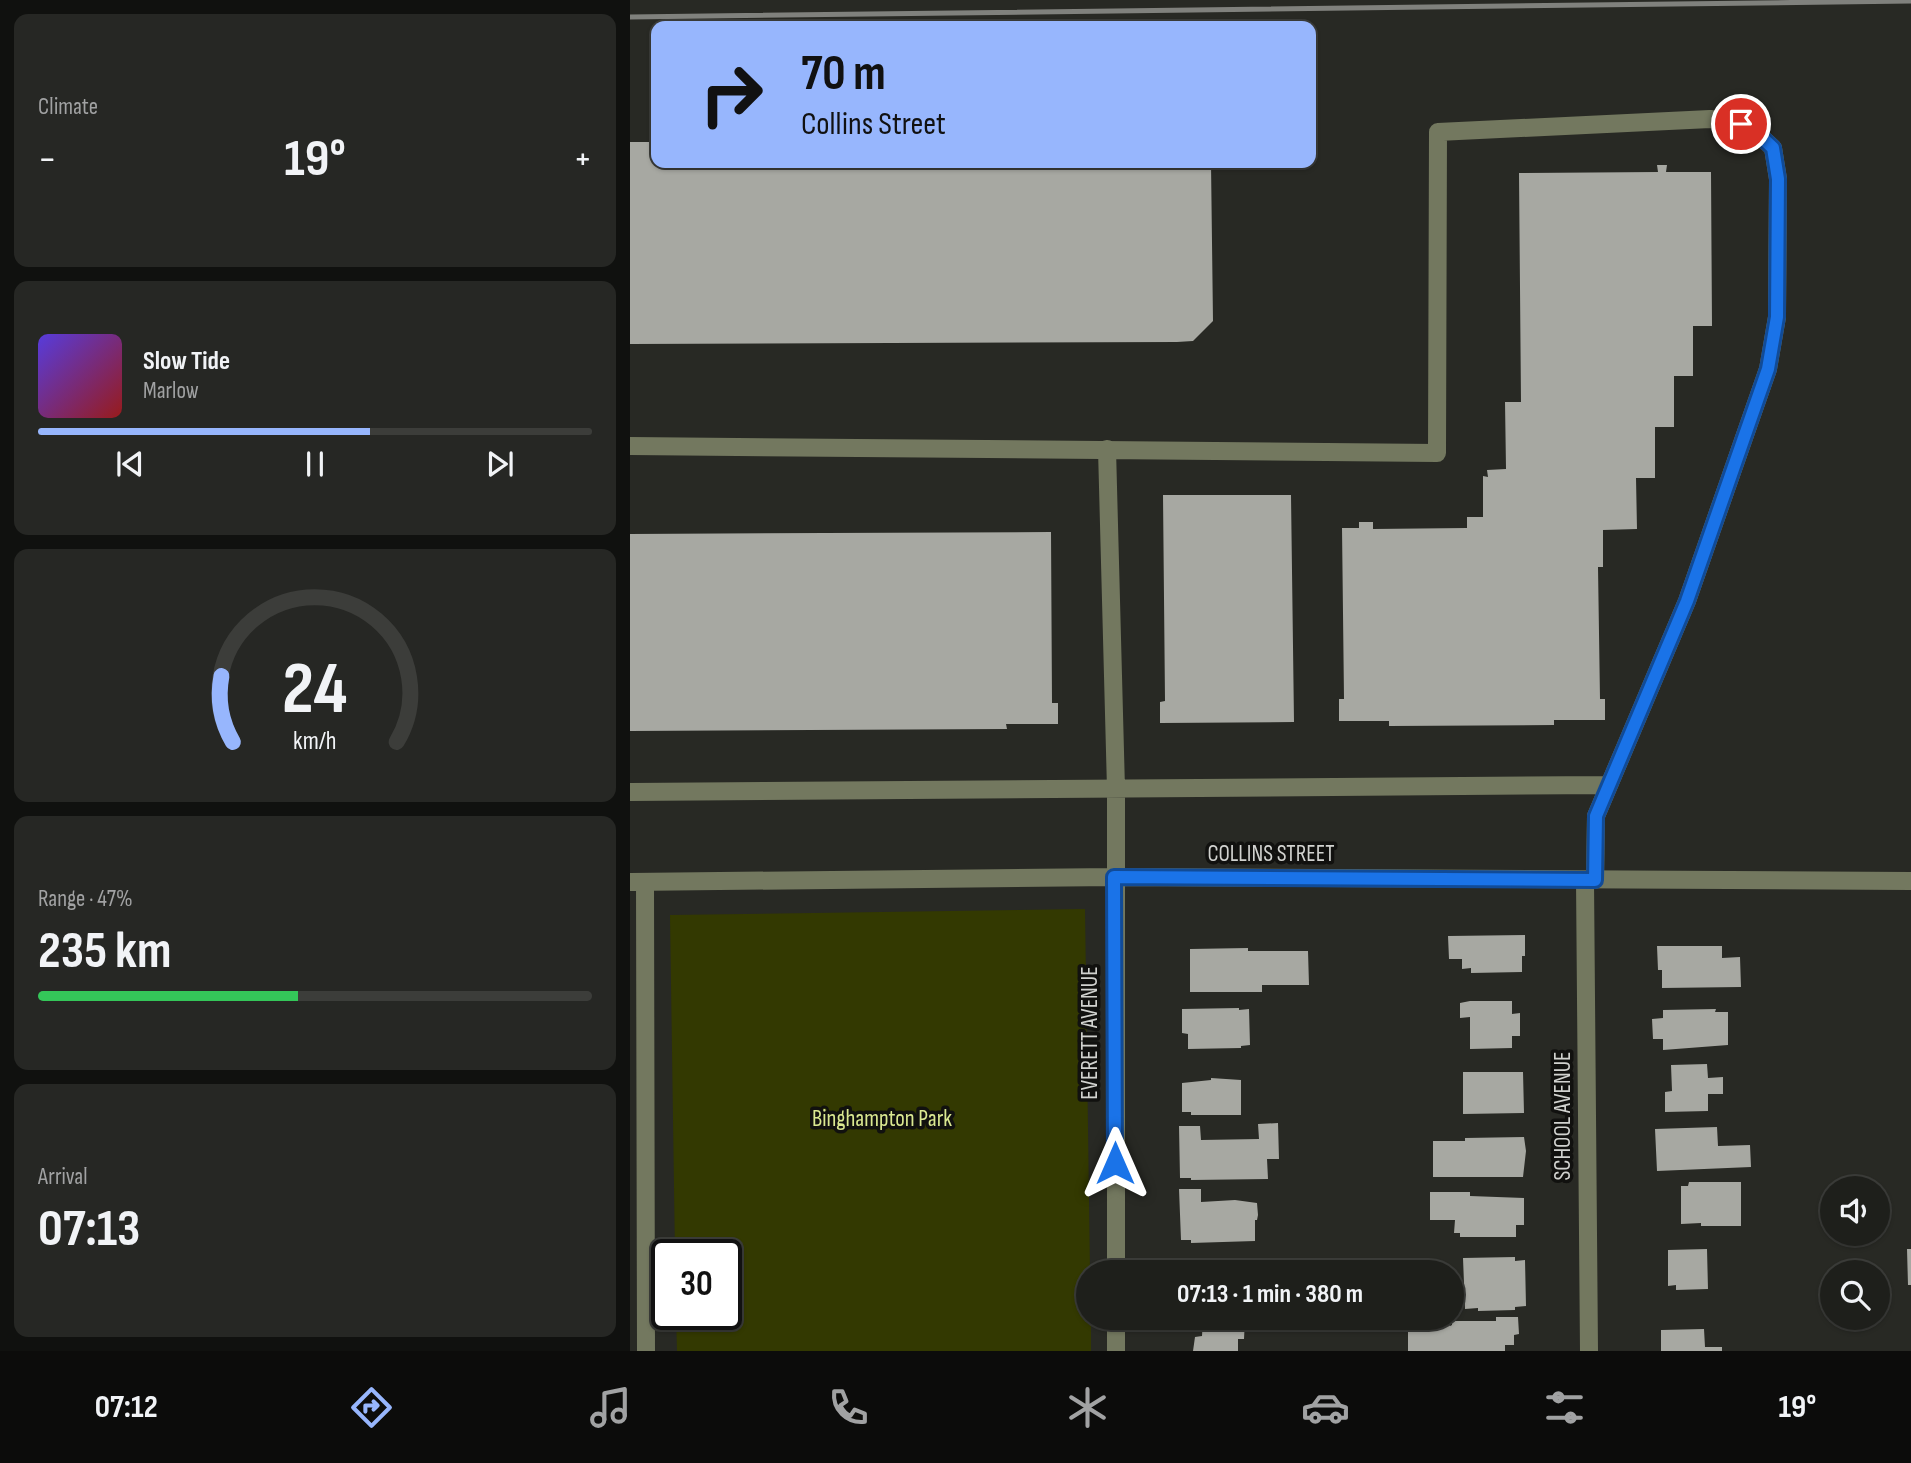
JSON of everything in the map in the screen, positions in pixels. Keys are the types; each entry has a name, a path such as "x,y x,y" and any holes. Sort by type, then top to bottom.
{"street":[{"name":"SCHOOL AVENUE","path":"1107,449 1437,453 1438,132 1710,119 1741,124 1758,134 1773,148 1778,179 1777,317 1768,369 1687,601 1596,816 1590,880 1589,1351"},
{"path":"630,446 1107,449"},
{"name":"EVERETT AVENUE","path":"1107,449 1116,789 1116,1260"},
{"path":"630,792 1609,785"},
{"name":"COLLINS STREET","path":"637,882 1114,877 1911,881"},
{"path":"637,882 646,1351"},
{"path":"1116,1330 1116,1351"}],"green space":[{"name":"Binghampton Park","path":"1085,909 1090,1260 1076,1260 1076,1330 1091,1330 1091,1351 677,1351 676,1330 742,1330 742,1239 675,1239 670,915"}],"building":[{"path":"630,142 651,142 651,168 1211,168 1213,321 1193,341 630,344"},
{"path":"1657,165 1667,165 1666,172 1711,172 1712,326 1693,326 1693,376 1674,376 1674,427 1655,427 1655,478 1636,478 1637,529 1603,530 1603,567 1598,567 1600,699 1605,699 1605,720 1554,720 1554,725 1389,726 1389,721 1339,721 1339,699 1344,699 1342,528 1359,528 1359,522 1373,522 1373,529 1467,528 1467,517 1483,517 1483,476 1488,477 1487,470 1506,469 1505,402 1521,402 1519,173 1658,172"},
{"path":"1163,495 1291,495 1294,722 1160,723 1160,702 1165,701"},
{"path":"1051,532 1052,703 1058,703 1058,724 1006,724 1007,729 630,731 630,534"},
{"path":"1525,935 1522,972 1471,973 1471,968 1462,969 1462,959 1449,959 1448,936"},
{"path":"1657,946 1722,946 1722,958 1740,957 1741,987 1662,988 1662,970 1658,970"},
{"path":"1248,948 1248,951 1308,951 1309,985 1262,985 1262,992 1190,992 1190,949"},
{"path":"1512,1001 1512,1014 1520,1013 1520,1036 1512,1036 1512,1048 1470,1049 1470,1017 1460,1018 1460,1003"},
{"path":"1182,1009 1249,1009 1250,1045 1241,1048 1188,1049 1188,1034 1182,1033"},
{"path":"1716,1009 1715,1012 1728,1012 1728,1045 1663,1050 1663,1039 1653,1039 1652,1019 1663,1018 1663,1010"},
{"path":"1707,1064 1708,1078 1723,1077 1723,1094 1708,1094 1708,1111 1665,1112 1665,1092 1672,1091 1671,1065"},
{"path":"1463,1072 1523,1072 1524,1113 1463,1114"},
{"path":"1211,1078 1241,1080 1241,1115 1191,1115 1191,1112 1182,1112 1182,1083"},
{"path":"1278,1123 1279,1159 1267,1159 1268,1179 1180,1178 1179,1126 1200,1126 1201,1140 1259,1139 1258,1124"},
{"path":"1717,1127 1718,1146 1750,1145 1751,1167 1657,1171 1655,1129"},
{"path":"1524,1137 1526,1151 1523,1177 1433,1177 1433,1141"},
{"path":"1689,1182 1741,1182 1741,1226 1681,1224 1681,1186 1688,1186"},
{"path":"1179,1189 1201,1189 1201,1202 1235,1200 1257,1203 1255,1241 1191,1243 1191,1240 1181,1240"},
{"path":"1430,1192 1470,1192 1470,1196 1524,1198 1524,1225 1516,1225 1516,1237 1460,1237 1460,1233 1454,1233 1455,1220 1430,1220"},
{"path":"1707,1249 1708,1289 1676,1290 1676,1285 1668,1286 1668,1250"},
{"path":"1907,1249 1911,1249 1911,1285 1908,1285"},
{"path":"1515,1257 1515,1261 1525,1260 1526,1306 1515,1307 1515,1310 1465,1309 1463,1258"},
{"path":"1239,1258 1239,1260 1193,1260"},
{"path":"1496,1317 1518,1317 1519,1334 1514,1335 1514,1345 1505,1345 1505,1351 1408,1351 1408,1330 1464,1330 1464,1321 1496,1321"},
{"path":"1704,1329 1705,1347 1722,1347 1722,1351 1661,1351 1661,1330"},
{"path":"1202,1330 1244,1330 1244,1339 1238,1339 1238,1351 1193,1351 1195,1337 1202,1336"}],"railway":[{"path":"630,17 1911,1"}],"route":[{"path":"1115,1163 1114,877 1595,880 1596,816 1687,601 1768,369 1777,317 1778,179 1773,148 1758,134 1741,124"}]}
